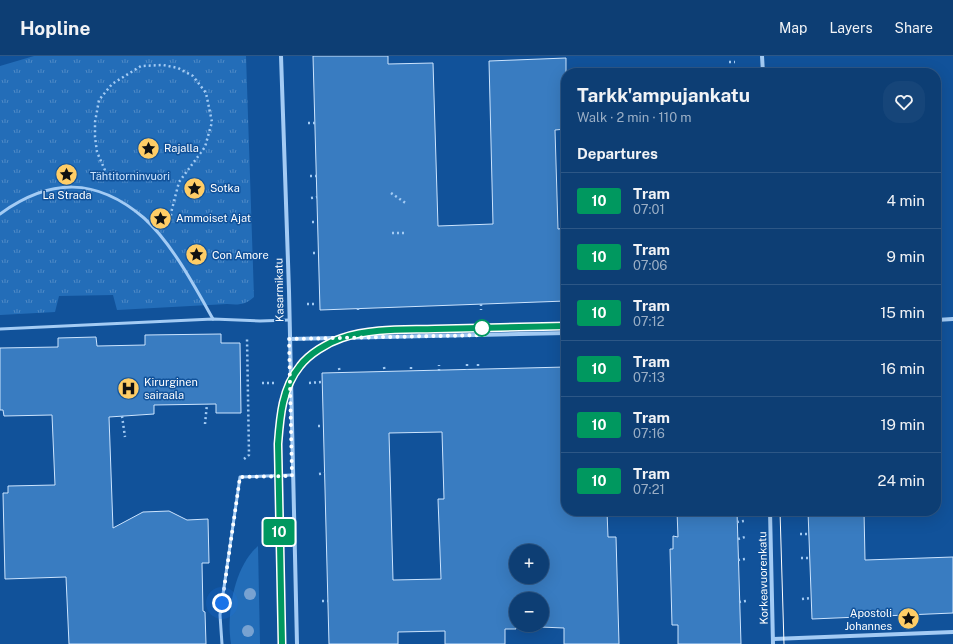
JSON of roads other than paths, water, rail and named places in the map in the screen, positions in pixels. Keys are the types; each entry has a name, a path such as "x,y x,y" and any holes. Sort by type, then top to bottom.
{"street":[{"name":"Kasarmikatu","path":"281,56 297,644"},
{"path":"762,56 763,68"},
{"path":"941,320 953,319"},
{"path":"289,339 561,333"},
{"name":"Korkeavuorenkatu","path":"770,516 773,644"},
{"path":"773,639 953,632"}],"lane":[{"path":"0,214 16,203 37,193 59,187 82,188 103,192 118,200 145,219 167,245 213,319"},
{"path":"0,329 213,319 260,321 289,320"},
{"path":"222,644 220,615 240,477 292,476"}],"tram line":[{"path":"282,644 278,444 283,403 294,375 300,366 313,353 330,342 353,335 377,331 561,326"},
{"name":"10","path":"282,644 278,444 282,404 290,383 300,365 316,351 341,338 375,331 561,326"},
{"path":"780,516 784,644"}],"place":[{"name":"Rajalla","path":"149,148"},
{"name":"La Strada","path":"67,175"},
{"name":"Sotka","path":"194,188"},
{"name":"Ammoiset Ajat","path":"160,218"},
{"name":"Con Amore","path":"197,255"},
{"name":"Kirurginen sairaala","path":"128,388"},
{"name":"Apostoli Johannes","path":"908,619"}],"park label":[{"name":"Tähtitorninvuori","path":"130,176"}]}
